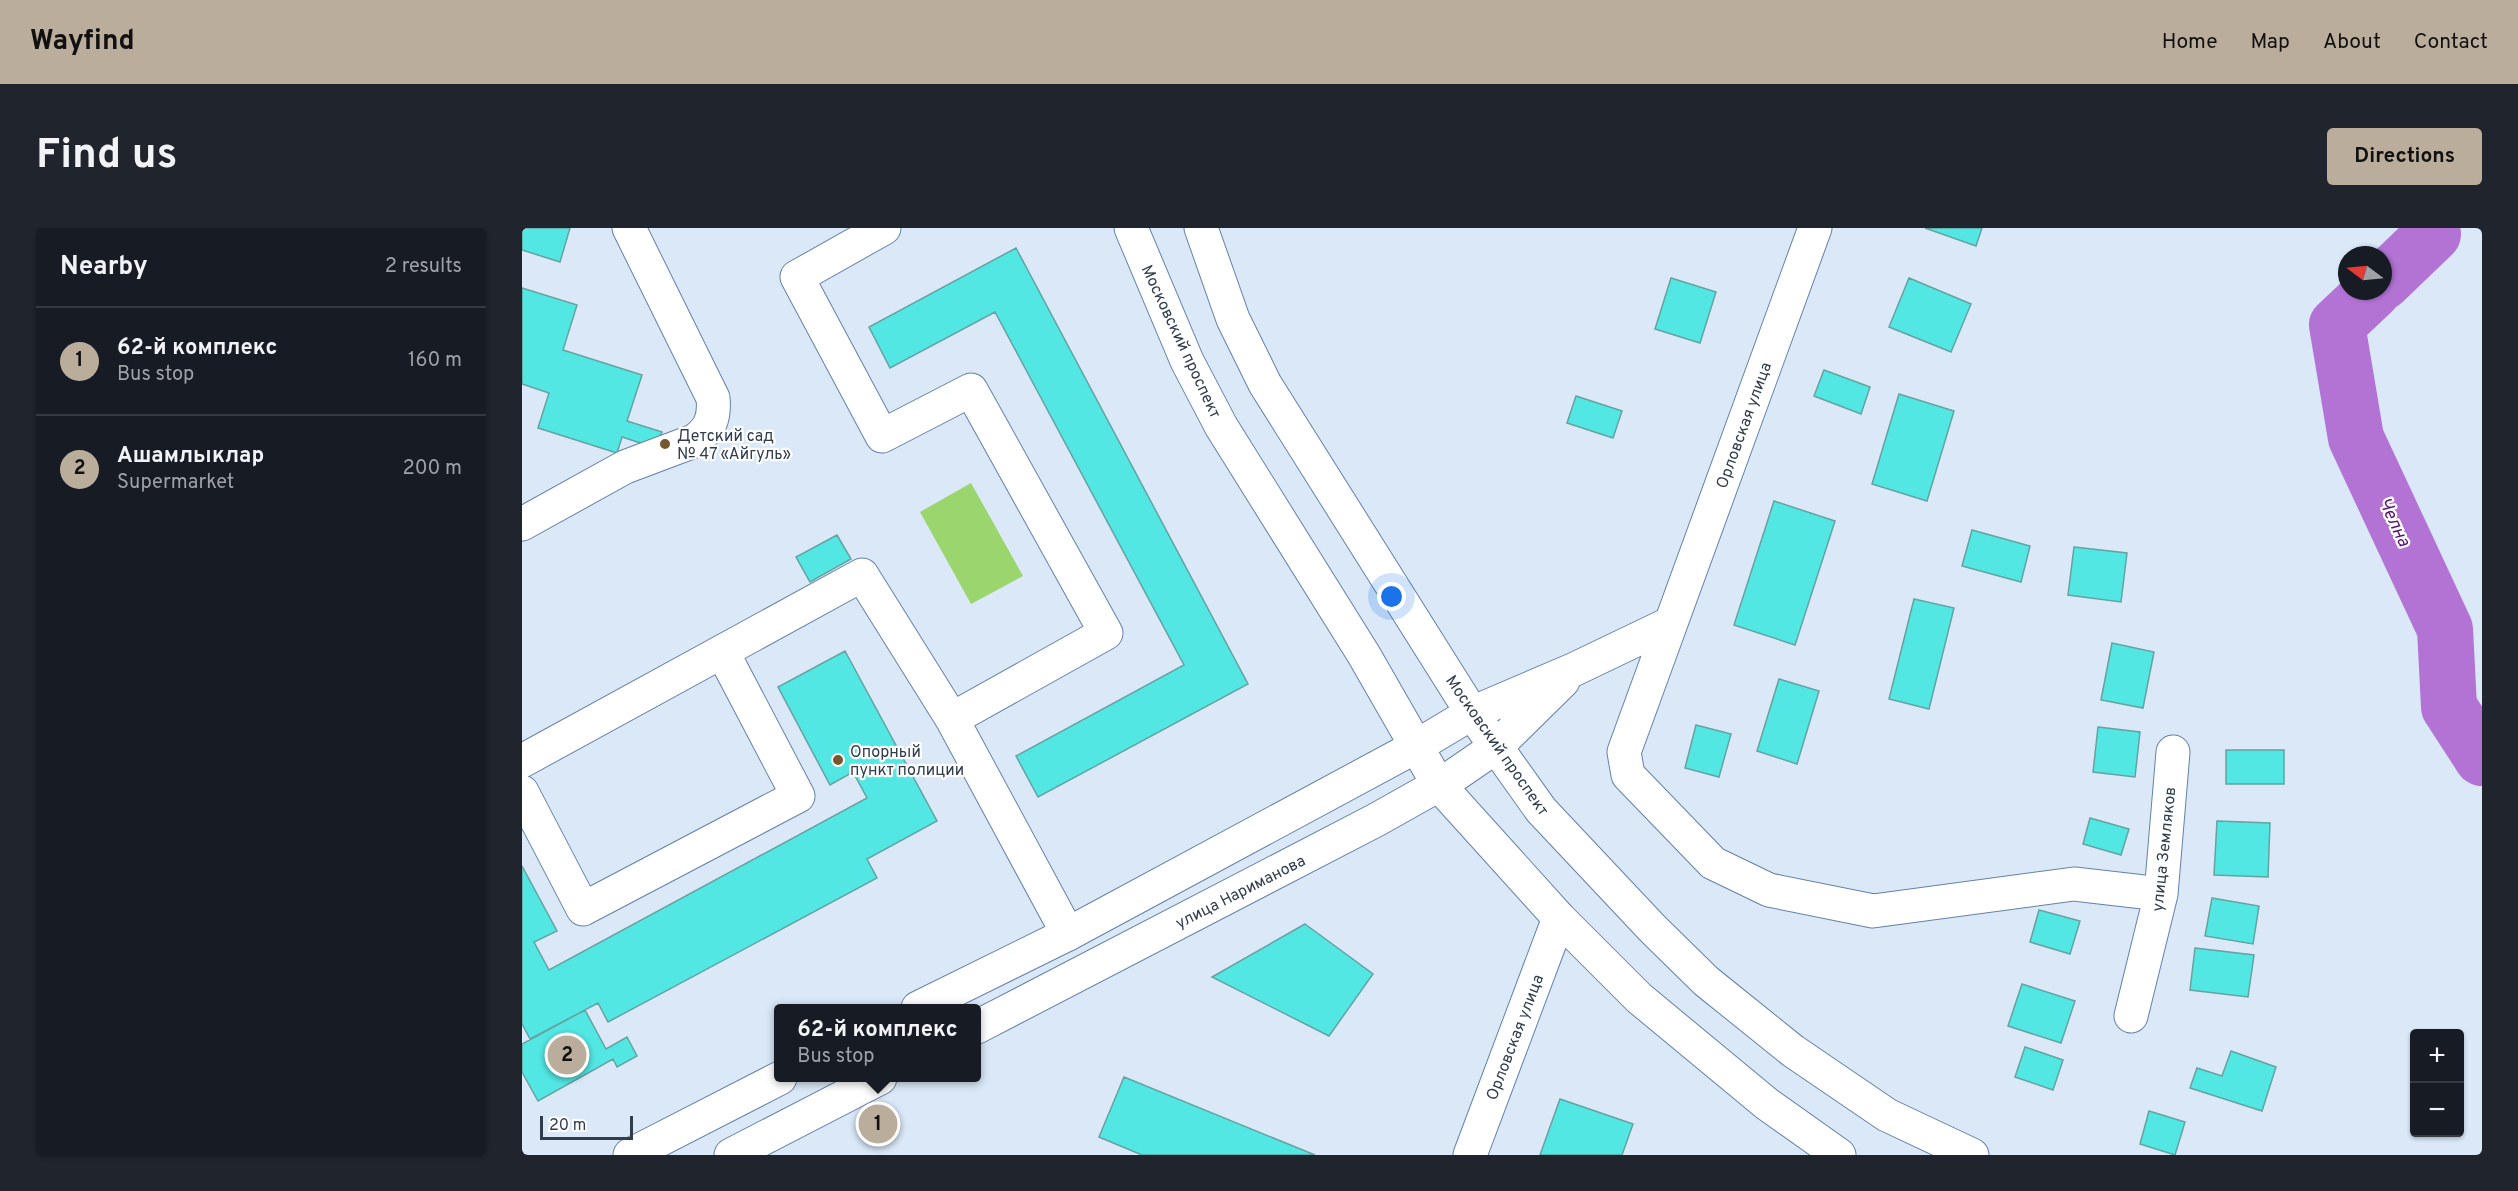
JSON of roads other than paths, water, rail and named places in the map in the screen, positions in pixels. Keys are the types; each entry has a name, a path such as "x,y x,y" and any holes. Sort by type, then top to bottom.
{"main road":[{"path":"522,524 625,467 694,441 704,434 711,424 714,410 713,398 630,228"},
{"name":"Московский проспект","path":"1131,228 1187,361 1221,426 1364,655 1438,784 1559,918 1639,998 1767,1104 1839,1155"},
{"name":"Московский проспект","path":"1201,228 1233,319 1265,384 1472,713 1541,810 1652,928 1706,981 1793,1051 1887,1115 1972,1155"},
{"name":"Орловская улица","path":"1815,228 1624,753 1628,775 1713,863 1769,890 1873,911 2074,884 2161,894"},
{"path":"878,229 797,277 882,436 971,390 1106,633 952,719"},
{"path":"522,761 862,575 952,719 1068,934"},
{"path":"926,1004 1068,934 1417,746 1472,713 1575,669 1671,623"},
{"path":"522,792 583,909 798,796 723,653"},
{"name":"улица Нариманова","path":"981,1025 1376,820 1438,784 1497,746 1575,669"},
{"name":"улица Земляков","path":"2131,1016 2161,894 2173,752"},
{"name":"Орловская улица","path":"1470,1155 1559,918"},
{"path":"630,1155 774,1080"},
{"path":"731,1155 870,1082"}],"waterway":[{"name":"Челна","path":"2392,273 2433,234 2431,228"},
{"name":"Челна","path":"2363,300 2337,325 2356,438 2445,629 2449,707 2482,758"}],"place":[{"name":"Детский сад № 47 «Айгуль»","path":"665,444"},
{"name":"Опорный пункт полиции","path":"838,760"},
{"name":"Ашамлыклар","path":"567,1055"},
{"name":"62-й комплекс","path":"878,1124"}]}
